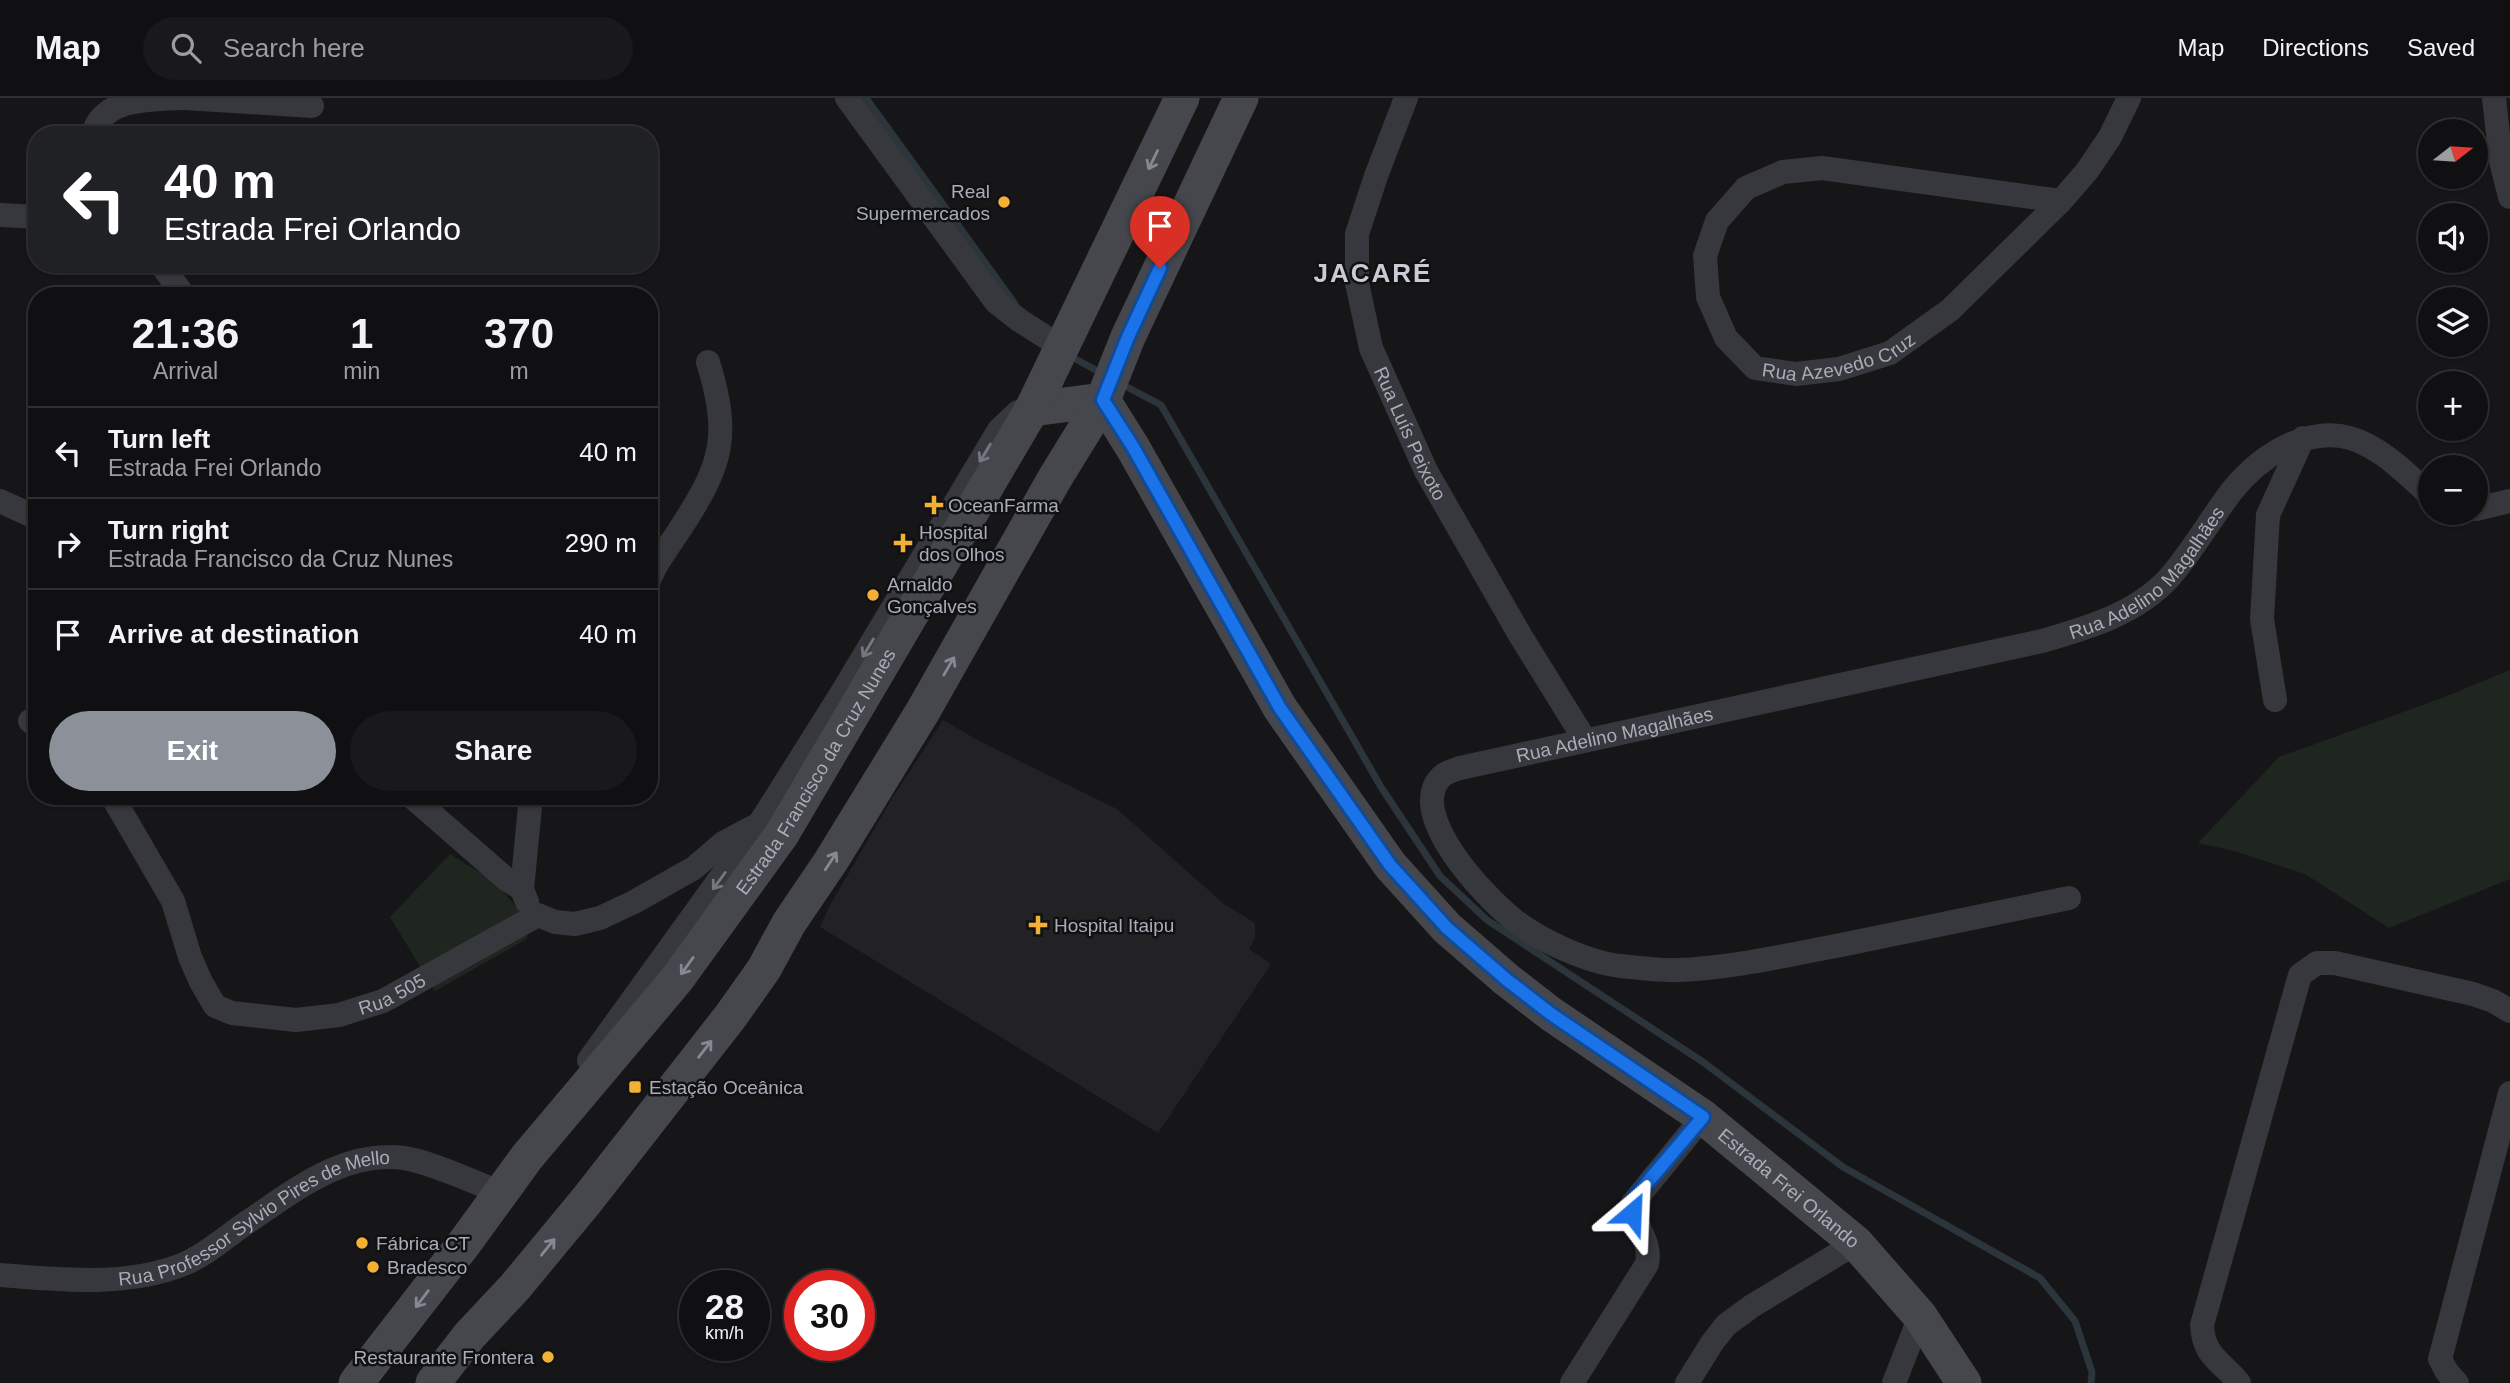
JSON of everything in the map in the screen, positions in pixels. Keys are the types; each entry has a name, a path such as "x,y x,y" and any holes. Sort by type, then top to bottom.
{"main road":[{"name":"Estrada Francisco da Cruz Nunes","path":"356,1383 463,1245 500,1192 677,979 782,834 1032,409 1182,98"},
{"path":"433,1383 469,1336 504,1299 587,1200 749,991 789,923 831,861 923,711 1055,478 1103,400 1128,337 1241,98"},
{"path":"1032,409 1103,400"},
{"name":"Estrada Frei Orlando","path":"1103,400 1133,447 1280,708 1390,865 1447,928 1507,980 1551,1014 1703,1117 1856,1242 1920,1316 1964,1383"},
{"path":"458,1383 486,1340 504,1299"}],"street":[{"path":"94,126 105,110 135,100 184,98 312,106"},
{"path":"847,98 996,302 1063,348"},
{"name":"Rua Luís Peixoto","path":"1406,98 1357,234 1357,283 1371,348 1426,471 1520,635 1585,740"},
{"name":"Rua Azevedo Cruz","path":"2061,201 1822,168 1783,172 1745,188 1717,221 1706,256 1708,297 1726,338 1755,368 1796,374 1839,369 1890,352 1950,310 2061,201 2087,172 2110,137 2129,98"},
{"path":"2494,98 2501,161 2510,197"},
{"path":"0,215 28,217"},
{"path":"658,565 710,479 720,450 722,424 719,397 708,362"},
{"path":"547,1133 564,1093 760,823 823,724 999,430 1018,412 1032,409"},
{"name":"Rua Adelino Magalhães","path":"2069,898 1737,965 1676,971 1616,966 1562,949 1516,922 1480,890 1455,858 1438,825 1433,803 1434,787 1443,775 1460,768 2042,641 2088,628 2137,605 2168,579 2233,490 2257,464 2303,438 2336,435 2367,444 2395,463 2418,484"},
{"path":"2275,700 2262,619 2268,515 2303,438"},
{"path":"0,501 28,514"},
{"path":"2488,506 2510,501"},
{"name":"Rua 505","path":"117,805 173,901 190,957 201,982 215,1006 232,1013 296,1020 339,1015 383,1001 538,915"},
{"path":"421,805 506,879 522,889"},
{"path":"530,805 522,889 528,906 538,915 555,922 575,924 600,918 634,902 694,868 723,843 760,823"},
{"path":"2239,1383 2227,1368 2209,1354 2203,1339 2202,1325 2300,975 2317,963 2335,963 2473,994 2510,1011"},
{"path":"2457,1383 2440,1359 2510,1093"},
{"path":"1572,1383 1647,1264 1647,1245 1632,1213 1632,1204 1703,1117"},
{"name":"Rua Professor Sylvio Pires de Mello","path":"0,1275 53,1279 154,1275 188,1263 295,1190 333,1168 368,1157 405,1158 500,1192"},
{"path":"1687,1383 1726,1325 1856,1242"},
{"path":"1894,1383 1920,1316"}],"shaded area":[{"path":"2510,670 2510,879 2389,928 2305,874 2234,851 2198,843 2279,757 2442,698"},
{"name":"Hospital Itaipu","path":"943,720 981,742 1117,809 1224,904 1255,923 1255,938 1249,949 1271,964 1158,1133 820,927 891,800"},
{"path":"450,854 495,882 528,921 527,939 435,991 390,917"}],"waterway":[{"path":"866,98 1015,304"},
{"path":"1068,355 1094,369"},
{"path":"1129,388 1161,405 1381,787 1440,876 1487,920 1703,1062 1843,1167 2040,1278 2075,1321 2092,1372 2091,1383"}],"place":[{"name":"Real Supermercados","path":"1004,202"},
{"name":"OceanFarma","path":"934,505"},
{"name":"Hospital dos Olhos","path":"903,543"},
{"name":"Arnaldo Gonçalves","path":"873,595"},
{"name":"Hospital Itaipu","path":"1038,925"},
{"name":"Estação Oceânica","path":"635,1087"},
{"name":"Fábrica CT","path":"362,1243"},
{"name":"Bradesco","path":"373,1267"},
{"name":"Restaurante Frontera","path":"548,1357"}],"district":[{"name":"JACARÉ","path":"1373,273"}],"route":[{"path":"1160,268 1103,400 1133,447 1280,708 1390,865 1447,928 1507,980 1551,1014 1703,1117 1635,1197 1632,1213"}]}
